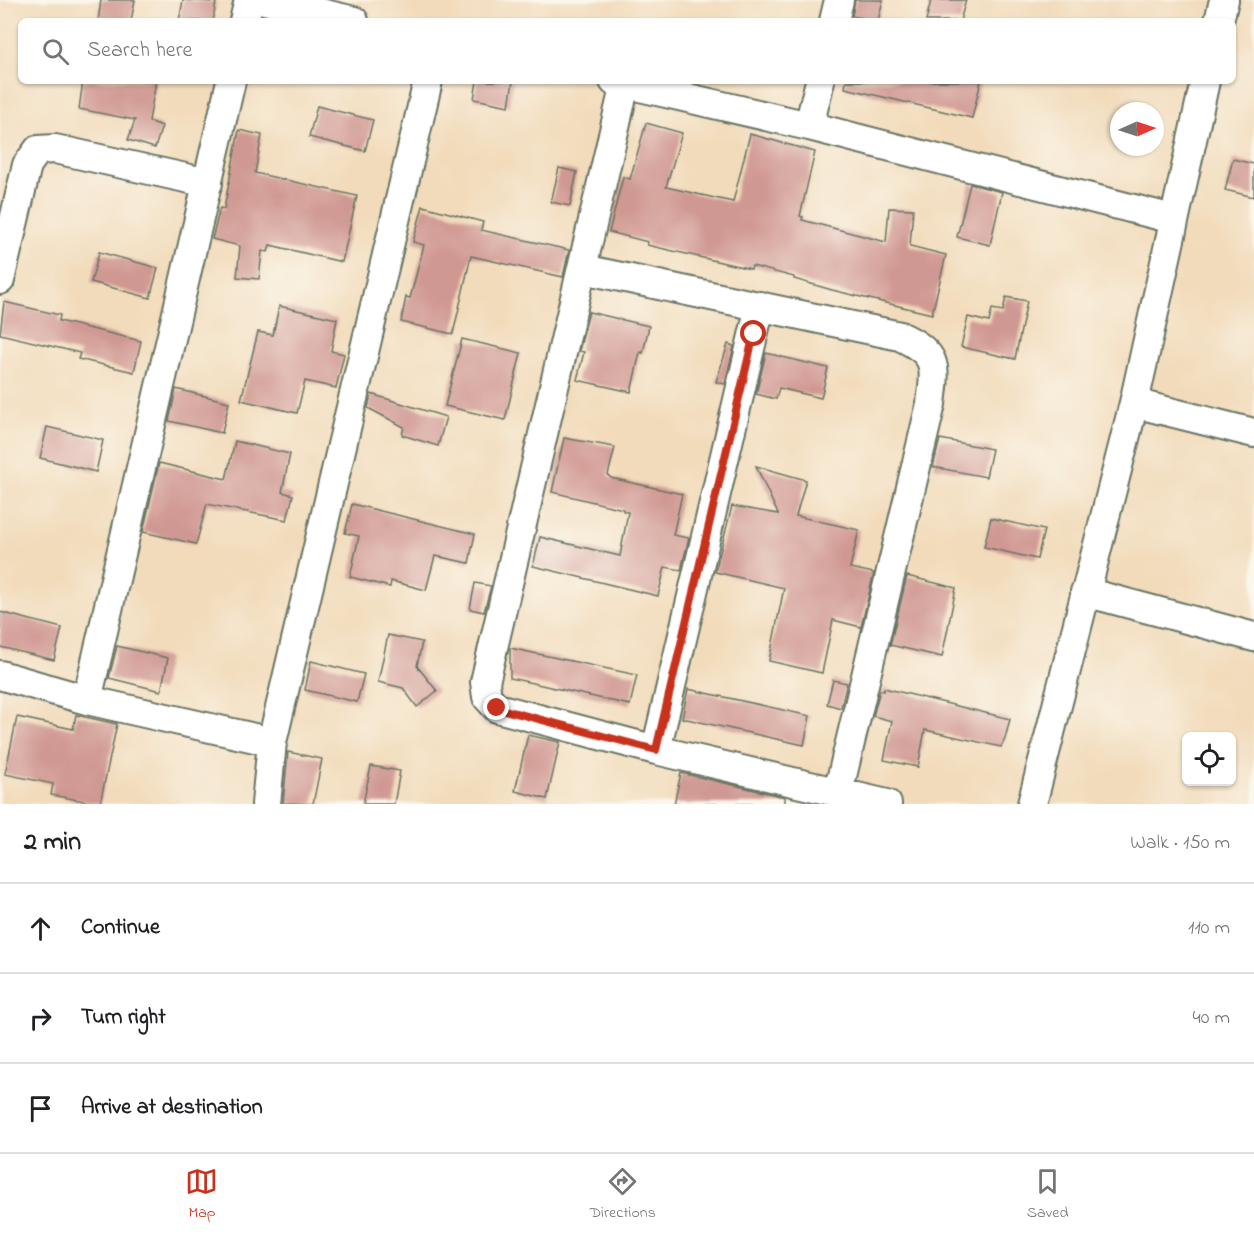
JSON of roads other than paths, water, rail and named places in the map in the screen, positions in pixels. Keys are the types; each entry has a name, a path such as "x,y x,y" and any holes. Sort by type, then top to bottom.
{"street":[{"path":"245,18 249,0"},
{"path":"265,0 341,18"},
{"path":"835,18 839,0"},
{"path":"1220,18 1224,0"},
{"path":"87,700 230,84"},
{"path":"266,804 272,742 427,84"},
{"path":"619,84 583,269 485,682 488,697 497,708 656,750 887,804"},
{"path":"628,84 809,126 1173,219"},
{"path":"809,126 819,84"},
{"path":"1032,804 1134,403 1204,84"},
{"path":"0,280 27,165 38,150 55,149 208,183"},
{"path":"583,269 900,336 922,347 932,362 931,404 838,792"},
{"path":"656,750 760,306"},
{"path":"1134,403 1254,433"},
{"path":"1085,592 1254,637"},
{"path":"0,675 87,700 272,742"}]}
